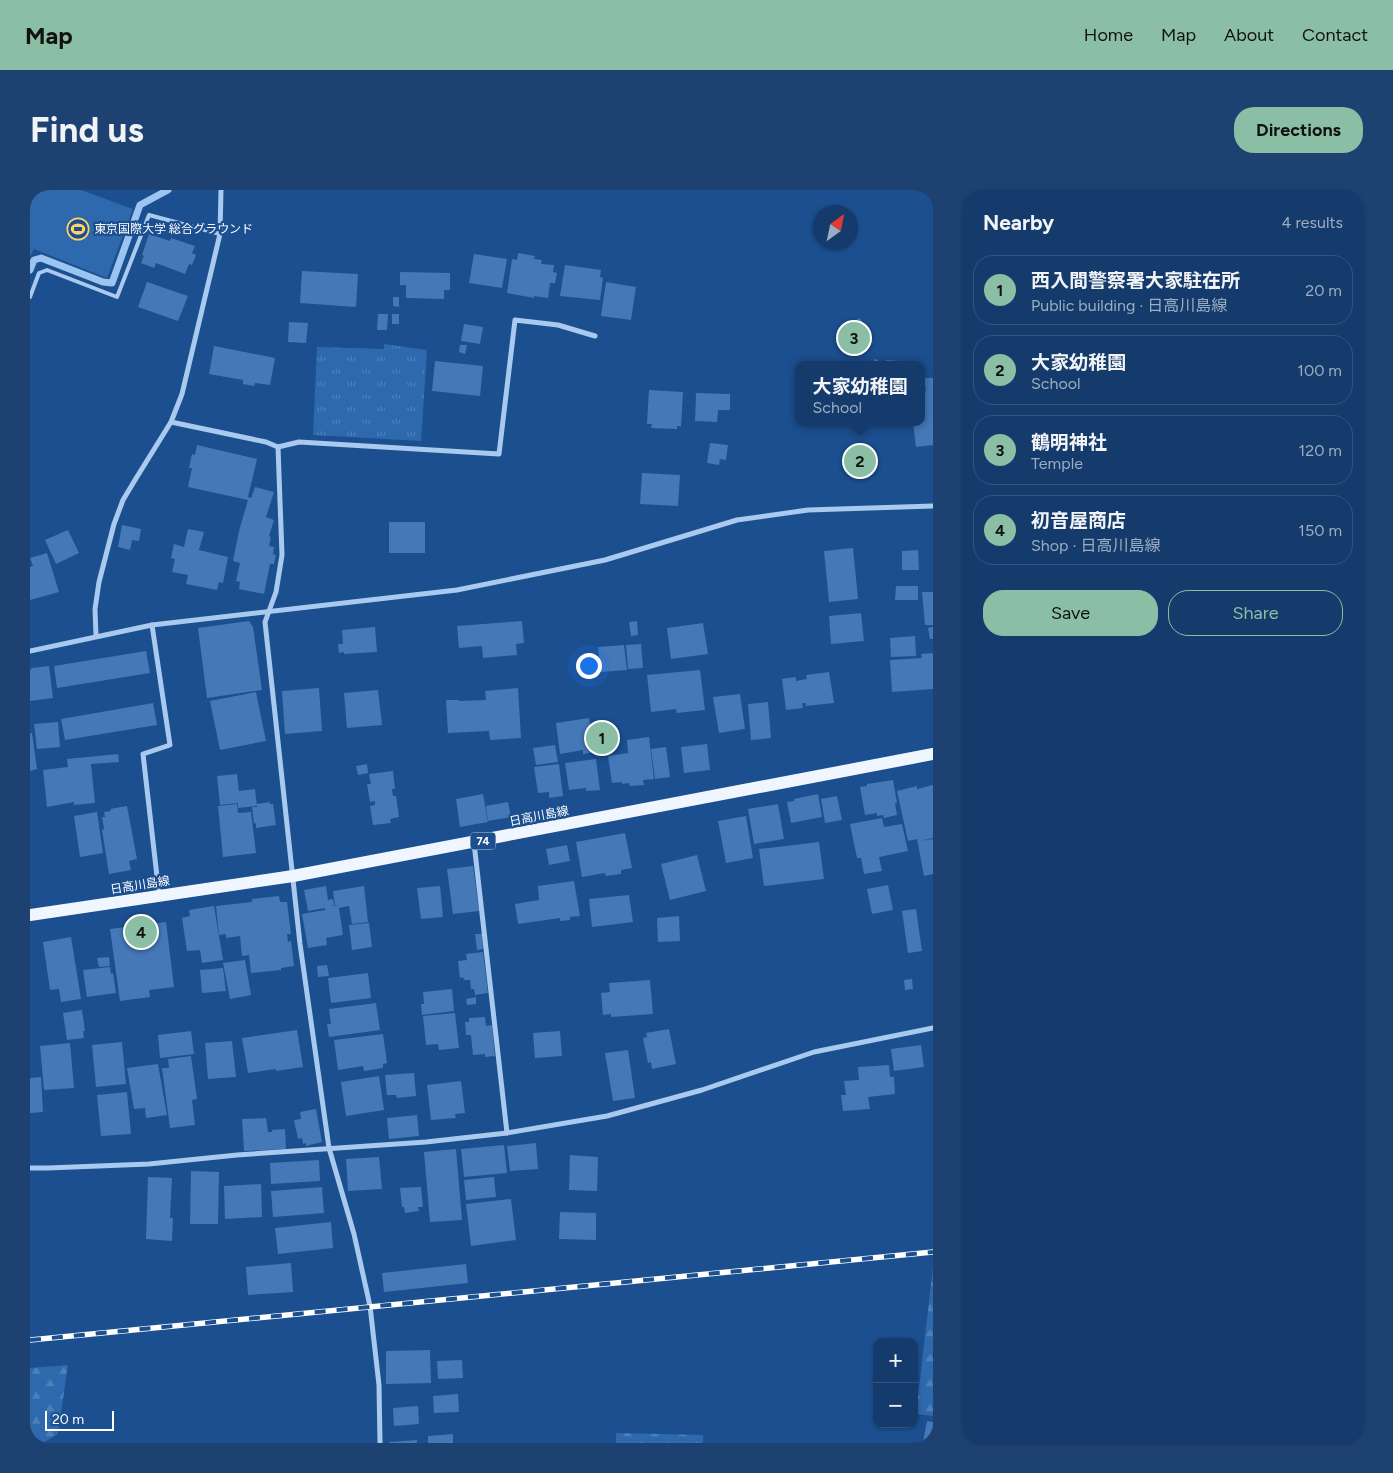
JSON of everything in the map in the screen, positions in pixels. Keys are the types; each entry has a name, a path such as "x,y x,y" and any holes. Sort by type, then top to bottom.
{"main road":[{"name":"日高川島線","path":"30,915 293,876 933,754"}],"street":[{"path":"96,636 95,609 98,582 114,524 123,500 171,422 182,394 220,234 221,190"},
{"path":"171,422 266,442 278,447 299,442 499,454 516,320 558,325 595,336"},
{"path":"278,447 282,554 276,592 265,622 300,944 329,1148 354,1234 370,1306 378,1384 380,1443"},
{"path":"30,652 152,625 457,590 604,560 737,520 808,510 933,506"},
{"path":"152,625 170,745 143,754 160,896"},
{"path":"474,842 507,1134"},
{"path":"30,1168 149,1164 238,1154 426,1142 507,1134 607,1116 702,1090 814,1052 933,1028"}],"lane":[{"path":"30,297 39,273 47,270 117,297 149,215 220,234"}],"green space":[{"name":"東京国際大学 総合グラウンド","path":"30,190 81,190 133,209 107,278 34,249 30,257"},
{"path":"384,344 427,350 421,441 313,435 317,347 384,349"},
{"path":"933,1267 933,1416 918,1414 918,1397"},
{"path":"68,1365 58,1434 43,1443 30,1443 30,1368"},
{"path":"616,1433 703,1435 703,1443 616,1443"}],"building":[{"path":"149,234 170,241 171,238 195,246 192,253 196,255 192,265 189,264 185,274 156,263 154,268 141,263"},
{"path":"518,253 535,256 534,259 542,260 541,264 554,265 553,272 557,273 555,283 550,283 548,298 534,296 534,298 507,293 512,259 517,260"},
{"path":"474,254 507,259 502,288 469,283"},
{"path":"565,265 601,270 600,277 603,278 600,300 560,296"},
{"path":"302,271 358,274 356,307 300,303"},
{"path":"400,272 450,273 450,290 444,290 444,299 406,298 406,285 400,285"},
{"path":"147,282 188,296 178,321 138,307"},
{"path":"606,282 636,287 631,320 601,316"},
{"path":"393,297 399,297 399,307 393,306"},
{"path":"378,314 388,314 387,330 377,330"},
{"path":"392,314 399,314 399,324 392,324"},
{"path":"860,318 873,342 851,354 838,330"},
{"path":"289,322 308,323 306,343 288,342"},
{"path":"464,324 483,327 480,344 461,341"},
{"path":"460,345 467,345 465,354 459,352"},
{"path":"214,346 275,358 270,385 255,383 254,386 243,384 243,380 209,374"},
{"path":"435,361 483,366 480,396 432,391"},
{"path":"925,378 933,378 933,445 916,447 913,426 925,426"},
{"path":"649,390 683,392 681,426 677,426 677,429 651,428 652,424 647,424"},
{"path":"696,393 730,394 730,410 718,410 717,422 695,421"},
{"path":"710,443 728,445 726,460 720,459 719,465 707,463"},
{"path":"197,445 257,459 248,497 251,498 255,487 274,492 266,517 274,520 269,536 271,537 269,546 274,547 273,554 276,555 274,564 270,564 264,594 239,589 240,582 236,581 240,563 233,561 248,500 188,487 192,468 189,468 192,454 195,455"},
{"path":"642,473 680,475 678,506 640,504"},
{"path":"389,522 425,522 425,553 389,553"},
{"path":"122,525 141,529 139,541 132,540 130,550 118,547"},
{"path":"188,529 204,532 199,550 228,557 223,583 219,582 217,590 186,584 188,575 172,572 175,559 171,558 174,544 184,547"},
{"path":"68,530 79,553 56,564 45,540"},
{"path":"853,548 858,599 829,602 824,551"},
{"path":"918,550 919,570 902,570 902,551"},
{"path":"47,553 59,592 30,600 30,567 33,566 30,558"},
{"path":"896,586 918,586 918,600 895,600"},
{"path":"922,592 933,592 933,625 925,625"},
{"path":"861,613 864,641 831,644 829,616"},
{"path":"249,621 253,627 262,690 207,698 198,628"},
{"path":"522,621 524,643 516,644 517,655 483,658 482,646 459,648 457,626"},
{"path":"637,621 638,635 631,636 629,622"},
{"path":"703,623 708,654 671,659 667,628"},
{"path":"375,627 377,652 339,653 338,644 343,644 342,630"},
{"path":"933,627 933,639 930,639 928,628"},
{"path":"915,636 916,656 891,657 890,638"},
{"path":"641,644 643,668 628,669 626,645"},
{"path":"624,645 627,670 601,672 598,647"},
{"path":"146,651 150,673 57,688 54,666"},
{"path":"933,653 933,689 892,692 890,660 922,658 921,654"},
{"path":"49,666 53,698 30,701 30,670 32,668"},
{"path":"700,670 705,710 677,713 676,709 651,712 647,675"},
{"path":"829,672 834,703 806,706 805,703 802,703 803,708 786,710 782,679 796,677 796,681 807,679 806,675"},
{"path":"319,688 322,731 285,734 282,691"},
{"path":"518,688 521,738 490,740 489,731 448,733 446,700 486,700 485,691"},
{"path":"378,690 382,725 347,728 344,693"},
{"path":"256,692 266,741 220,750 210,701"},
{"path":"740,694 745,729 719,733 713,697"},
{"path":"768,702 771,738 751,740 748,704"},
{"path":"153,703 157,725 65,740 61,719"},
{"path":"589,718 590,724 603,723 607,750 583,754 583,750 560,754 556,723"},
{"path":"58,722 60,747 37,749 34,724"},
{"path":"30,733 32,733 37,769 30,771"},
{"path":"649,737 654,779 643,780 644,785 630,786 629,783 612,783 608,756 628,753 627,740"},
{"path":"707,744 710,770 684,773 681,747"},
{"path":"555,745 558,762 536,765 533,748"},
{"path":"666,747 670,777 655,779 651,749"},
{"path":"118,754 119,762 91,764 95,803 74,805 74,802 47,807 43,770 68,767 67,759"},
{"path":"596,759 600,790 586,791 586,788 569,790 565,763"},
{"path":"367,764 368,773 358,775 356,766"},
{"path":"559,764 563,796 549,798 549,792 538,793 534,767"},
{"path":"393,771 395,789 392,789 393,796 396,796 399,817 390,819 391,823 373,825 370,806 375,805 375,801 370,802 367,784 371,784 369,774"},
{"path":"237,774 239,791 255,789 257,806 238,808 238,803 220,805 217,776"},
{"path":"893,780 897,815 884,818 883,815 877,816 877,813 865,815 860,787"},
{"path":"933,785 933,838 919,841 933,839 933,874 924,876 917,839 908,841 897,791 917,786 917,789"},
{"path":"483,794 488,822 460,827 456,799"},
{"path":"818,794 822,817 791,823 787,802"},
{"path":"837,796 842,820 825,823 821,799"},
{"path":"270,802 270,804 273,804 276,825 256,828 252,807 257,807 257,804"},
{"path":"508,802 511,817 488,821 486,806"},
{"path":"237,804 238,813 251,812 256,853 223,857 218,806"},
{"path":"778,804 784,839 754,844 748,809"},
{"path":"127,806 137,859 129,861 131,870 109,874 102,830 104,829 102,817 105,817 104,812 111,811 110,809"},
{"path":"97,812 103,853 80,857 74,816"},
{"path":"746,816 753,858 726,863 718,821"},
{"path":"882,818 884,827 902,824 908,851 879,857 882,871 864,874 861,858 857,858 850,824"},
{"path":"625,833 632,868 621,870 621,874 606,876 605,873 582,877 576,842"},
{"path":"819,842 824,879 764,886 759,849"},
{"path":"567,845 570,861 549,865 546,849"},
{"path":"697,855 706,891 670,900 661,864"},
{"path":"473,866 479,911 453,914 447,869"},
{"path":"574,881 580,916 570,917 570,920 560,921 560,918 518,924 515,904 539,900 538,886"},
{"path":"888,885 893,910 872,914 867,889"},
{"path":"326,886 328,900 333,899 334,905 331,906 339,905 335,905 333,891 364,886 368,922 352,924 349,906 339,908 343,935 326,938 327,945 308,948 302,914 325,910 325,908 308,911 304,890"},
{"path":"440,886 443,917 421,919 417,888"},
{"path":"629,895 633,922 592,927 589,899"},
{"path":"279,896 280,902 287,902 291,934 287,934 288,942 291,941 294,966 281,968 281,970 251,973 249,955 242,956 240,936 226,938 226,934 219,935 216,906 252,902 252,899"},
{"path":"214,906 223,960 202,963 200,950 187,951 182,918 190,916 189,910"},
{"path":"916,909 922,951 908,953 902,911"},
{"path":"679,916 680,941 658,942 657,918"},
{"path":"166,922 174,987 149,990 150,997 120,1001 110,929"},
{"path":"369,923 372,947 352,950 349,925"},
{"path":"475,934 482,934 483,949 477,950"},
{"path":"71,937 81,999 61,1002 59,989 50,990 43,942"},
{"path":"483,952 488,993 475,995 474,989 471,989 470,980 464,980 463,977 460,978 458,961 467,960 466,954"},
{"path":"109,957 110,966 99,967 97,958"},
{"path":"245,960 251,995 230,999 223,963"},
{"path":"327,965 329,976 318,977 317,966"},
{"path":"110,967 111,974 113,973 116,993 87,997 83,970"},
{"path":"223,968 226,991 202,993 200,970"},
{"path":"368,973 371,998 331,1003 328,978"},
{"path":"912,979 913,989 905,990 904,980"},
{"path":"650,980 653,1014 611,1017 611,1014 603,1015 601,993 610,992 609,983"},
{"path":"452,989 454,1011 422,1015 421,1004 424,1004 423,992"},
{"path":"476,997 476,1004 467,1005 466,999"},
{"path":"376,1003 380,1030 329,1037 327,1024 331,1024 329,1009"},
{"path":"82,1010 84,1038 67,1040 63,1013"},
{"path":"455,1013 459,1048 439,1050 438,1044 426,1045 423,1016"},
{"path":"485,1017 486,1026 492,1025 495,1056 485,1057 485,1054 473,1055 471,1035 466,1035 465,1022 469,1022 469,1018"},
{"path":"669,1029 676,1064 652,1069 651,1062 648,1063 643,1038 647,1037 646,1033"},
{"path":"297,1030 303,1067 248,1073 242,1038"},
{"path":"191,1031 194,1054 160,1058 158,1035"},
{"path":"560,1031 562,1056 535,1058 533,1033"},
{"path":"383,1034 387,1063 383,1064 383,1068 364,1071 363,1066 338,1070 334,1040"},
{"path":"232,1041 236,1077 208,1079 205,1043"},
{"path":"122,1042 126,1084 96,1087 92,1045"},
{"path":"70,1043 74,1088 44,1090 40,1046"},
{"path":"921,1045 924,1067 894,1071 891,1049"},
{"path":"628,1050 635,1098 613,1101 605,1053"},
{"path":"191,1056 197,1099 192,1100 195,1125 170,1128 162,1068 169,1068 168,1059"},
{"path":"158,1064 167,1115 146,1118 145,1108 134,1109 127,1068"},
{"path":"889,1065 890,1077 894,1077 895,1094 868,1097 870,1109 843,1111 841,1095 846,1095 844,1081 859,1080 858,1067"},
{"path":"414,1073 416,1096 397,1098 396,1095 387,1095 385,1075"},
{"path":"379,1076 384,1110 346,1116 341,1082"},
{"path":"41,1077 43,1112 30,1113 30,1078"},
{"path":"461,1081 465,1113 455,1114 456,1118 431,1120 427,1085"},
{"path":"127,1092 131,1134 101,1136 97,1095"},
{"path":"316,1109 322,1142 306,1146 306,1143 303,1144 302,1138 298,1139 294,1120 301,1119 300,1112"},
{"path":"417,1115 419,1136 389,1139 387,1118"},
{"path":"266,1118 268,1132 285,1129 286,1149 244,1151 242,1119"},
{"path":"536,1143 538,1169 510,1171 507,1146"},
{"path":"504,1145 507,1173 464,1177 461,1149"},
{"path":"456,1149 462,1220 430,1222 424,1152"},
{"path":"570,1155 598,1157 597,1191 569,1190"},
{"path":"379,1157 382,1189 348,1191 346,1159"},
{"path":"319,1160 320,1181 271,1184 270,1163"},
{"path":"191,1171 219,1172 218,1224 190,1224"},
{"path":"148,1177 172,1178 170,1218 173,1218 172,1241 146,1239"},
{"path":"494,1177 496,1197 466,1200 464,1180"},
{"path":"261,1184 262,1217 225,1219 224,1186"},
{"path":"322,1187 324,1213 273,1217 271,1191"},
{"path":"421,1187 423,1207 418,1207 419,1211 405,1213 404,1207 402,1207 400,1188"},
{"path":"511,1199 516,1240 471,1246 466,1204"},
{"path":"560,1212 596,1213 596,1240 559,1239"},
{"path":"331,1222 333,1248 278,1254 275,1228"},
{"path":"291,1263 293,1292 248,1295 246,1267"},
{"path":"466,1264 468,1283 384,1292 382,1273"},
{"path":"430,1350 431,1383 386,1384 386,1351"},
{"path":"462,1360 463,1378 438,1379 437,1361"},
{"path":"458,1394 459,1412 434,1413 433,1396"},
{"path":"418,1406 419,1424 394,1426 393,1408"},
{"path":"927,1421 933,1422 933,1443 923,1442"},
{"path":"453,1434 453,1443 428,1443 428,1436"},
{"path":"417,1440 417,1443 389,1443 389,1442"}],"waterway":[{"path":"30,270 34,260 41,258 103,282 112,283 140,205 168,190"}],"railway":[{"path":"30,1340 933,1252"}],"place":[{"name":"東京国際大学 総合グラウンド","path":"78,229"},
{"name":"鶴明神社","path":"854,338"},
{"name":"大家幼稚園","path":"860,461"},
{"name":"西入間警察署大家駐在所","path":"602,738"},
{"name":"初音屋商店","path":"141,932"}]}
